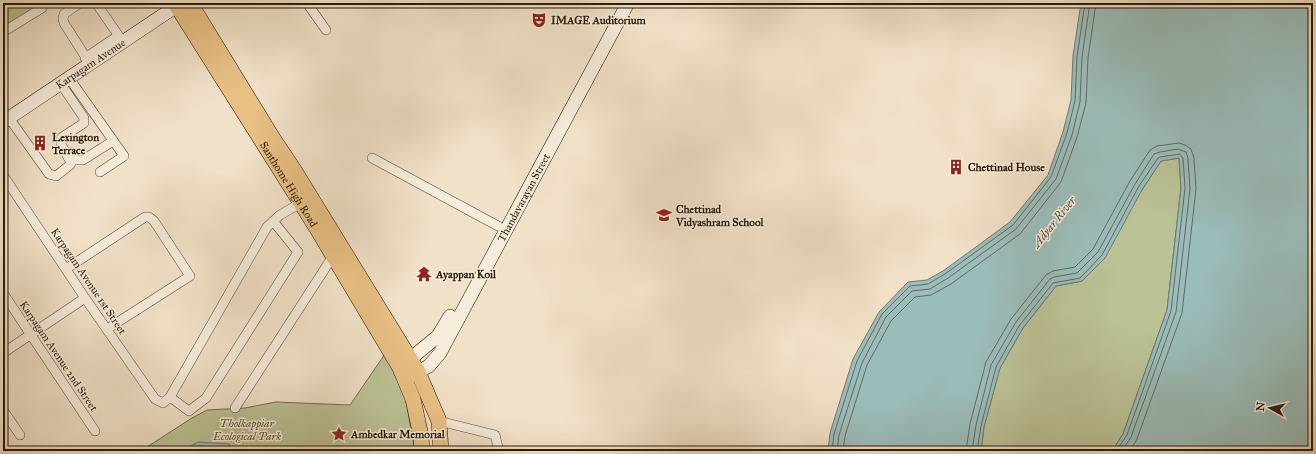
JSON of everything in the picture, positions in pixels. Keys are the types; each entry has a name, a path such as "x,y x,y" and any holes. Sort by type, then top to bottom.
{"main road":[{"name":"Santhome High Road","path":"181,4 333,256 408,370"},
{"name":"Santhome High Road","path":"181,4 408,370"},
{"path":"408,370 439,420 441,451"},
{"path":"408,370 421,436 422,451"}],"street":[{"path":"3,32 42,8 43,3"},
{"path":"80,3 64,14 63,19 87,61"},
{"path":"96,3 120,39"},
{"path":"306,3 326,30"},
{"name":"Thandavarayan Street","path":"408,370 430,366 440,353 619,3"},
{"name":"Thandavarayan Street","path":"408,370 438,336 498,226 628,3"},
{"name":"Karpagam Avenue","path":"6,120 65,81 87,61 120,39 181,4"},
{"path":"65,81 98,119 124,156 100,172"},
{"path":"6,120 49,174 56,176 71,163 61,144 61,138 84,123 84,118 65,81"},
{"path":"98,119 66,140 65,145 76,160 83,160 113,141"},
{"path":"372,158 498,226"},
{"name":"Karpagam Avenue 1st Street","path":"3,175 106,329 155,399 163,402 170,397"},
{"path":"274,221 298,252 206,398 189,411 170,397 267,227 280,215 301,203"},
{"path":"66,269 145,218 149,217 154,221 190,276 106,329"},
{"path":"236,408 333,256"},
{"name":"Karpagam Avenue 2nd Street","path":"3,293 95,431"},
{"path":"3,353 85,298"},
{"path":"3,410 20,435"},
{"path":"439,420 495,435 499,451"}],"green space":[{"path":"3,3 38,3 40,7 3,30"},
{"path":"1179,158 1181,188 1167,310 1123,434 1112,451 981,451 984,427 1000,368 1023,328 1056,286 1082,281 1161,161"},
{"name":"Tholkappiar Ecological Park","path":"385,354 405,396 415,451 112,451 147,447 207,410 245,408 276,402 350,405"}],"water":[{"name":"Adyar River","path":"1081,3 1313,3 1313,451 1112,451 1123,434 1167,310 1181,188 1179,158 1161,161 1143,188 1105,258 1082,281 1056,286 1023,328 1000,368 984,427 981,451 828,451 830,433 853,359 879,312 908,282 927,280 943,271 1010,222 1048,175 1063,132 1071,100 1073,56"},
{"path":"198,442 229,444 233,451 182,451"}],"place":[{"name":"IMAGE Auditorium","path":"539,20"},
{"name":"Lexington Terrace","path":"40,143"},
{"name":"Chettinad House","path":"956,167"},
{"name":"Chettinad Vidyashram School","path":"664,215"},
{"name":"Ayappan Koil","path":"424,274"},
{"name":"Ambedkar Memorial","path":"339,434"}]}
